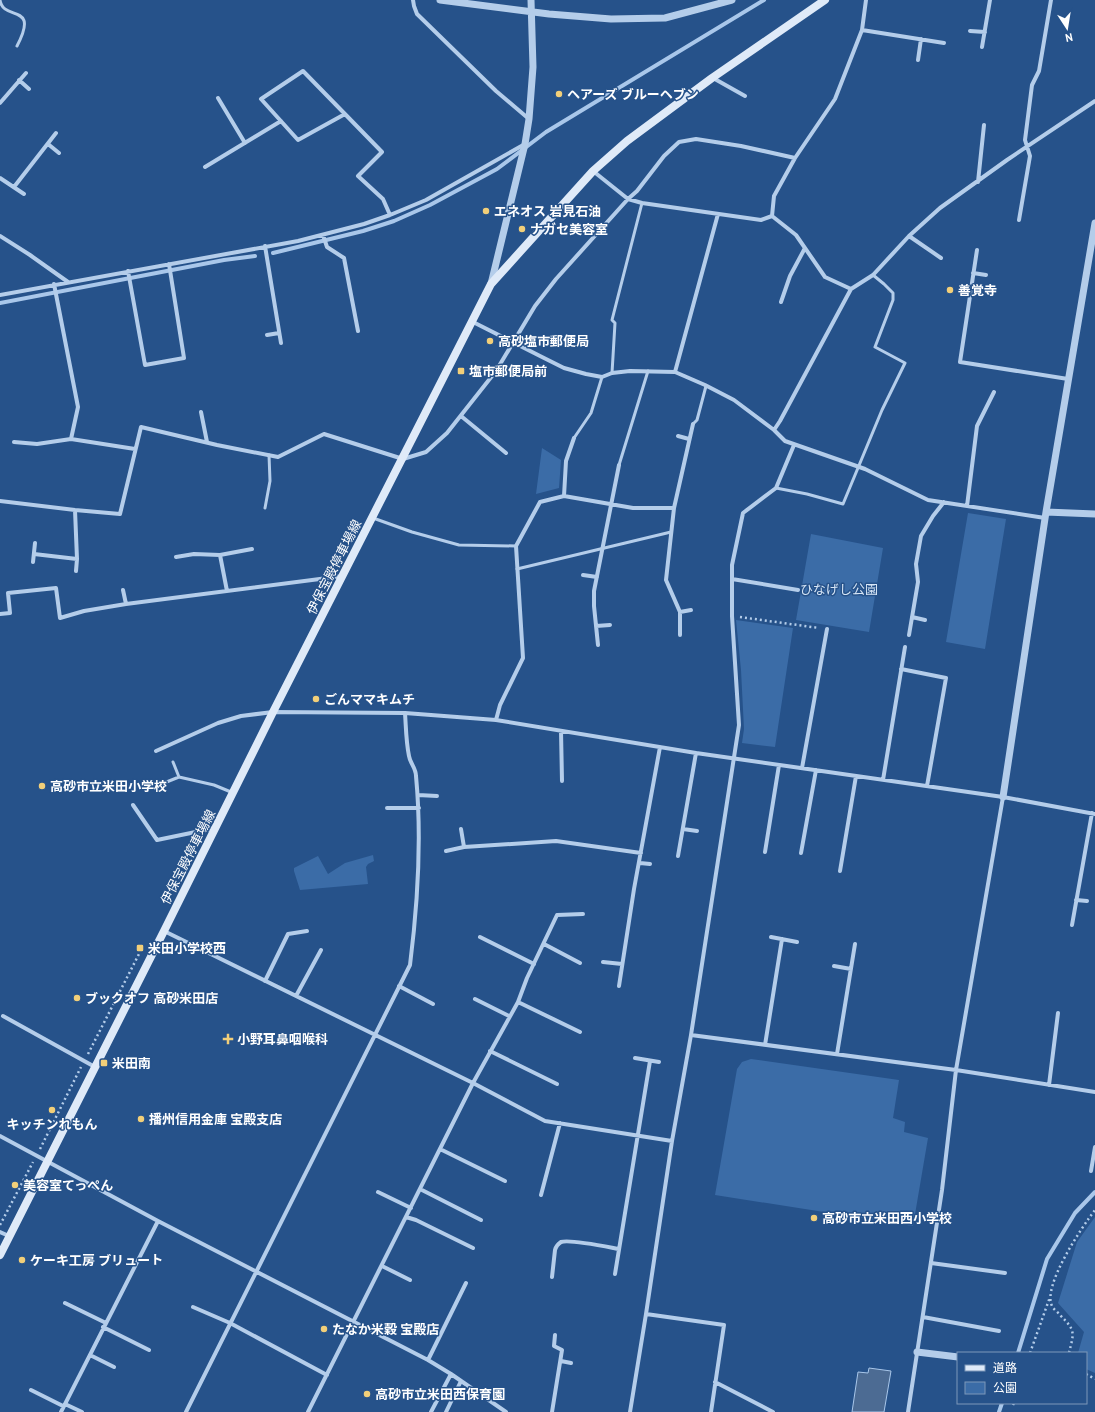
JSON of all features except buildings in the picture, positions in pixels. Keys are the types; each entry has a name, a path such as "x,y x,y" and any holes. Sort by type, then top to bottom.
{"main road":[{"name":"伊保宝殿停車場線","path":"0,1255 96,1067 273,712 473,322 491,284 594,171 627,141 712,78 825,0"}],"street":[{"path":"413,0 417,14 496,91 529,119"},
{"path":"440,0 611,19 665,18 732,0"},
{"path":"491,284 525,144 529,119 533,67 531,0"},
{"path":"772,216 774,196 795,158 836,99 862,30 866,0"},
{"path":"982,47 990,0"},
{"path":"1019,220 1030,156 1025,140 1032,85 1039,71 1051,0"},
{"path":"862,30 944,43"},
{"path":"970,31 984,32"},
{"path":"918,60 921,39"},
{"path":"345,114 298,140 261,99 303,71 345,114 382,152 358,176 383,199 390,215"},
{"path":"0,103 26,73"},
{"path":"712,78 745,96"},
{"path":"19,80 29,89"},
{"path":"218,98 245,143"},
{"path":"774,430 851,289 872,275 908,236 940,208 1007,160 1095,102"},
{"path":"205,167 281,121"},
{"path":"978,182 984,125"},
{"path":"14,187 56,133"},
{"path":"0,500 75,510 120,514 141,427 278,457 324,434 403,459 426,452 447,433 496,371 535,306 556,279 628,199 637,191 664,156 679,142 696,139 741,146 795,158"},
{"path":"48,144 59,153"},
{"path":"0,294 169,264 266,249 323,235 390,215 426,200 525,144"},
{"path":"594,171 628,199 642,203 761,220 772,216"},
{"path":"0,178 24,194"},
{"path":"675,372 718,214"},
{"path":"772,216 796,235 825,277 851,289"},
{"path":"908,1412 942,1190 956,1070 1003,797 1045,515 1095,223"},
{"path":"323,235 328,246 344,258 358,331"},
{"path":"0,236 68,282"},
{"path":"908,236 942,258"},
{"path":"781,302 790,276 806,248"},
{"path":"266,249 281,343"},
{"path":"976,250 960,362 1068,379"},
{"path":"128,271 145,365 184,358 169,264"},
{"path":"973,273 986,275"},
{"path":"54,284 78,407 71,439"},
{"path":"473,322 564,368 586,374 602,377 612,373 630,371 675,372 734,400 774,430 785,441 860,467 928,500 1045,515 1095,514"},
{"path":"267,335 279,333"},
{"path":"967,506 977,426 994,392"},
{"path":"201,412 207,442"},
{"path":"461,416 506,453"},
{"path":"680,636 680,612 666,580 674,508 693,424"},
{"path":"678,436 689,439"},
{"path":"564,496 566,461 574,438"},
{"path":"14,442 37,444 71,439 136,449"},
{"path":"630,1412 672,1141 691,1035 735,758 739,725 732,616 732,565 743,513 776,488 794,445"},
{"path":"598,645 594,591 619,464"},
{"path":"496,720 500,705 523,658 516,546 540,502 564,496 633,508 674,508"},
{"path":"909,635 918,582 916,564 921,536 933,516 944,502"},
{"path":"75,510 76,571"},
{"path":"33,562 35,543"},
{"path":"176,557 194,554 220,555 252,549"},
{"path":"34,554 77,559"},
{"path":"220,555 227,592"},
{"path":"583,575 596,577"},
{"path":"0,614 10,613 8,593 56,588 60,618 84,611 126,604 343,576"},
{"path":"732,579 798,590"},
{"path":"123,590 126,604"},
{"path":"680,612 691,610"},
{"path":"912,618 925,620"},
{"path":"596,626 610,625"},
{"path":"802,768 828,629"},
{"path":"883,780 905,647"},
{"path":"901,669 946,678 927,786"},
{"path":"156,751 218,723 241,716 273,712 405,713 496,720 696,753 1003,797 1094,813 1072,925"},
{"path":"186,1412 410,965 419,870 419,808 416,773 409,757 405,713"},
{"path":"561,731 562,781"},
{"path":"619,986 660,747"},
{"path":"678,856 696,753"},
{"path":"765,852 779,765"},
{"path":"801,853 816,770"},
{"path":"840,872 856,776"},
{"path":"418,795 437,796"},
{"path":"133,805 158,840 216,828"},
{"path":"387,808 419,808"},
{"path":"683,828 696,831"},
{"path":"461,829 464,847"},
{"path":"446,851 464,847 556,842 641,853"},
{"path":"640,863 650,864"},
{"path":"1076,900 1087,901"},
{"path":"308,1412 473,1083 518,1002 557,915 583,914"},
{"path":"164,931 473,1083 545,1121 672,1141"},
{"path":"265,981 288,934 307,931"},
{"path":"480,937 534,964"},
{"path":"771,937 797,942"},
{"path":"765,1045 782,939"},
{"path":"544,944 580,963"},
{"path":"837,1054 855,944"},
{"path":"296,996 321,950"},
{"path":"603,962 622,964"},
{"path":"834,966 851,969"},
{"path":"399,986 433,1004"},
{"path":"475,999 509,1016"},
{"path":"518,1002 580,1032"},
{"path":"1049,1085 1058,1013"},
{"path":"3,1016 96,1067"},
{"path":"691,1035 956,1070 1095,1092"},
{"path":"490,1051 557,1084"},
{"path":"635,1058 659,1062"},
{"path":"615,1274 650,1060"},
{"path":"541,1195 560,1123"},
{"path":"0,1136 255,1272 354,1321 428,1360 506,1412"},
{"path":"1091,1171 1095,1147"},
{"path":"440,1149 505,1180"},
{"path":"420,1189 481,1220"},
{"path":"378,1192 411,1208"},
{"path":"406,1217 416,1220 473,1248"},
{"path":"61,1412 158,1221"},
{"path":"0,1232 9,1236"},
{"path":"552,1277 555,1250 556,1246 560,1243 568,1241 619,1249"},
{"path":"931,1262 1005,1273"},
{"path":"382,1266 410,1280"},
{"path":"428,1360 466,1284"},
{"path":"65,1303 106,1323"},
{"path":"193,1307 230,1323 327,1375"},
{"path":"646,1314 724,1325 712,1412"},
{"path":"923,1317 999,1331"},
{"path":"103,1327 149,1350"},
{"path":"552,1412 562,1350 554,1346 555,1334"},
{"path":"917,1352 957,1357"},
{"path":"90,1355 114,1367"},
{"path":"560,1361 571,1363"},
{"path":"431,1412 451,1374"},
{"path":"446,1412 461,1382"},
{"path":"715,1382 774,1412"},
{"path":"31,1390 82,1412"}],"lane":[{"path":"0,0 4,8 21,16 25,22 22,35 17,46"},
{"path":"612,373 616,323 612,320 642,203"},
{"path":"776,488 807,494 843,504 848,490 860,467 882,410 905,363 875,347 893,300 893,292 872,275"},
{"path":"619,464 648,371"},
{"path":"574,438 591,413 602,377"},
{"path":"693,424 697,420 706,386"},
{"path":"265,508 270,481 269,455"},
{"path":"373,518 412,532 459,544 516,546"},
{"path":"517,569 671,532"},
{"path":"173,762 179,778"},
{"path":"164,783 179,778 214,785 233,792"}],"path":[{"path":"732,616 828,629"},
{"path":"1030,1352 1058,1271 1081,1229 1095,1210"},
{"path":"1050,1297 1052,1305 1066,1320 1073,1331 1074,1335 1069,1352"}],"green space":[{"path":"542,448 561,460 559,488 536,494"},
{"path":"968,513 1006,519 985,649 946,642"},
{"name":"ひなげし公園","path":"811,534 883,548 869,632 796,620"},
{"path":"736,620 793,628 775,747 742,743 744,729 741,670"},
{"path":"373,855 374,861 366,867 368,884 300,890 294,868 318,856 328,874 345,863"},
{"path":"751,1059 899,1080 893,1118 905,1122 904,1132 928,1138 913,1226 715,1195 737,1069 742,1062"},
{"path":"1095,1217 1095,1373 1087,1369 1087,1352 1078,1352 1084,1332 1058,1303 1077,1242"}],"shaded area":[{"path":"869,1368 891,1371 884,1412 852,1412 858,1372 868,1373"}],"waterway":[{"path":"273,253 363,231 394,221 430,205 497,169 546,132 764,0"},
{"path":"0,303 224,260 255,256"},
{"path":"1018,1352 1047,1259 1075,1213 1095,1192"},
{"path":"999,1412 1002,1404"}],"place":[{"name":"ヘアーズ ブルーヘブン","path":"559,94"},
{"name":"エネオス 岩見石油","path":"486,211"},
{"name":"ナガセ美容室","path":"522,229"},
{"name":"善覚寺","path":"950,290"},
{"name":"高砂塩市郵便局","path":"490,341"},
{"name":"塩市郵便局前","path":"461,371"},
{"name":"ごんママキムチ","path":"316,699"},
{"name":"高砂市立米田小学校","path":"42,786"},
{"name":"米田小学校西","path":"140,948"},
{"name":"ブックオフ 高砂米田店","path":"77,998"},
{"name":"小野耳鼻咽喉科","path":"228,1039"},
{"name":"米田南","path":"104,1063"},
{"name":"キッチンれもん","path":"52,1110"},
{"name":"播州信用金庫 宝殿支店","path":"141,1119"},
{"name":"美容室てっぺん","path":"15,1185"},
{"name":"高砂市立米田西小学校","path":"814,1218"},
{"name":"ケーキ工房 ブリュート","path":"22,1260"},
{"name":"たなか米穀 宝殿店","path":"324,1329"},
{"name":"高砂市立米田西保育園","path":"367,1394"}]}
